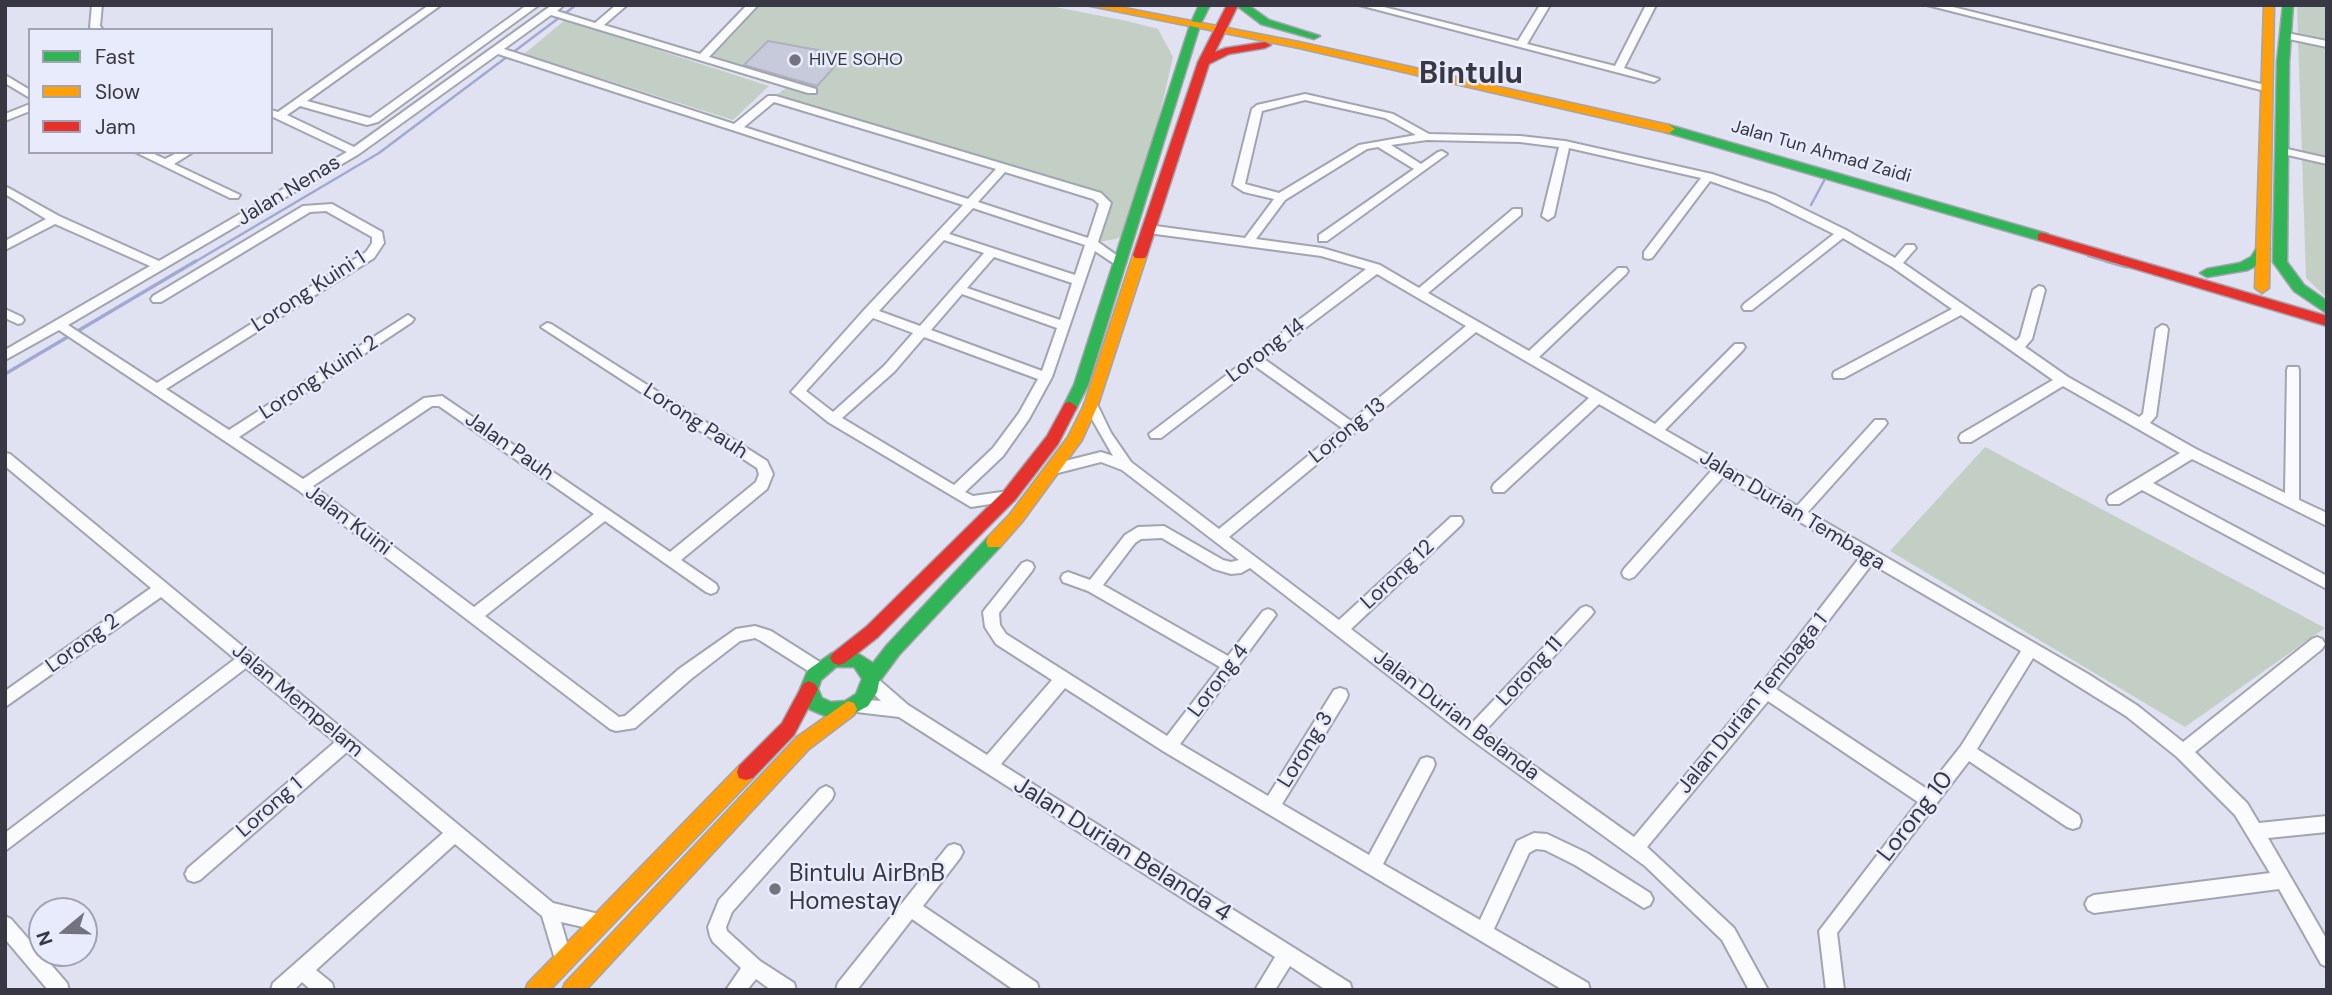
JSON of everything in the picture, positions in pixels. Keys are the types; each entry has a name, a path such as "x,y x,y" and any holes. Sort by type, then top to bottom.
{"street":[{"path":"96,28 97,5"},
{"path":"275,114 298,102 436,5"},
{"path":"298,102 367,122 390,110 534,5"},
{"path":"597,26 622,5"},
{"path":"702,58 753,5"},
{"path":"1091,5 1200,15 1223,25 1299,45"},
{"path":"572,990 803,743 862,700 871,681 893,650 1016,518 1074,440 1091,405 1204,62 1233,5"},
{"path":"1241,5 1265,22 1316,37"},
{"path":"1364,5 1386,8 1654,79"},
{"path":"1521,45 1545,5"},
{"path":"1618,69 1651,5"},
{"path":"1931,5 2265,88 2277,98 2282,112"},
{"path":"2262,288 2269,5"},
{"path":"2287,5 2287,36 2283,62 2281,267 2324,315"},
{"path":"1135,9 1177,39 1184,52 1182,65"},
{"path":"556,11 571,18 812,91"},
{"name":"Jalan Nenas","path":"5,356 68,330 161,268 355,152 501,51 519,34 556,11"},
{"path":"535,990 788,729 818,669 839,658 872,632 1009,496 1054,440 1081,385 1200,15"},
{"path":"1223,25 1316,37"},
{"path":"500,30 519,34"},
{"path":"2287,36 2327,44"},
{"name":"Jalan Tun Ahmad Zaidi","path":"1316,37 1695,122 2262,288 2324,315"},
{"path":"1204,62 1226,51 1246,46 1299,45"},
{"name":"Jalan Tun Ahmad Zaidi","path":"1299,45 1528,94 1696,135 2324,315"},
{"path":"501,51 1092,243 1120,262"},
{"path":"2265,88 2279,85 2280,64 2283,62"},
{"path":"5,78 28,94"},
{"path":"738,126 772,97 1003,168 1105,203 1046,377 1024,416 998,452 955,493"},
{"path":"1281,197 1248,190 1239,185 1257,109 1261,107 1304,97 1315,98 1389,116 1427,137"},
{"path":"5,118 28,108"},
{"path":"390,110 407,115"},
{"path":"275,114 355,152"},
{"path":"1248,242 1281,197 1363,147 1380,143 1427,137 1520,139 1565,145 1708,176 1772,198 1842,233 1896,264 2063,380 2191,453 2327,520"},
{"path":"1380,143 1422,169"},
{"path":"1548,216 1565,145"},
{"path":"2266,180 2274,159 2283,151"},
{"path":"2283,151 2327,161"},
{"path":"143,154 234,195"},
{"path":"165,164 184,154"},
{"path":"1323,238 1441,154"},
{"path":"1003,168 799,389 798,394 833,419 971,502 1009,496"},
{"path":"1648,255 1708,176"},
{"path":"5,189 55,219 161,268"},
{"name":"Lorong Kuini 1","path":"157,299 307,209 328,207 377,235 378,243 370,255 158,388"},
{"path":"1422,292 1517,212"},
{"path":"5,246 55,219"},
{"name":"Jalan Durian Tembaga","path":"1149,229 1322,251 1376,268 1422,292 2132,711 2183,752 2241,809 2327,958"},
{"path":"1748,307 1842,233"},
{"path":"1092,243 1129,234"},
{"path":"941,235 1079,281"},
{"path":"1896,264 1910,248"},
{"path":"2207,273 2243,267 2256,260 2263,249"},
{"path":"833,419 878,381 992,252"},
{"name":"Lorong 14","path":"1156,435 1376,268"},
{"path":"1531,357 1622,271"},
{"path":"959,289 1065,326"},
{"path":"2015,348 2026,339 2039,290"},
{"path":"1839,375 1961,310"},
{"path":"869,312 1046,377"},
{"path":"5,313 18,320"},
{"name":"Lorong Kuini 2","path":"230,436 408,319"},
{"name":"Lorong 13","path":"1219,537 1476,325"},
{"name":"Lorong Pauh","path":"547,327 762,466 766,474 762,485 673,559"},
{"path":"2140,424 2150,416 2162,329"},
{"name":"Jalan Kuini","path":"68,330 303,486 616,723 629,723 685,674 736,635 755,632 766,636 818,669"},
{"path":"1656,431 1739,347"},
{"path":"1254,359 1351,428"},
{"path":"2292,503 2293,370"},
{"path":"1966,438 2063,380"},
{"path":"1499,488 1598,397"},
{"name":"Jalan Pauh","path":"303,486 436,399 673,559 711,588"},
{"path":"1091,405 1106,435 1127,466"},
{"path":"1798,514 1880,423"},
{"path":"2114,500 2191,453"},
{"path":"1054,469 1101,457 1127,466"},
{"name":"Jalan Mempelam","path":"5,458 549,911"},
{"name":"Jalan Durian Belanda","path":"1127,466 1475,732 1635,849 1728,934 1759,990"},
{"path":"1629,573 1722,469"},
{"path":"2142,483 2327,583"},
{"path":"971,502 979,526"},
{"path":"474,616 604,513"},
{"name":"Lorong 12","path":"1340,629 1456,521"},
{"path":"1093,587 1122,548 1138,533 1164,532 1219,565 1231,568 1241,567 1250,560"},
{"name":"Jalan Durian Tembaga 1","path":"1635,849 1766,691 1869,557"},
{"path":"1027,567 991,612 993,627 1001,639 1169,746 1484,931 1560,984 1581,990"},
{"path":"1068,578 1093,587 1231,666"},
{"name":"Lorong 2","path":"5,700 162,588"},
{"name":"Lorong 11","path":"1475,732 1586,612"},
{"name":"Lorong 4","path":"1169,746 1268,615"},
{"path":"2183,752 2317,644"},
{"name":"Lorong 10","path":"1835,990 1828,931 1967,751 2030,650"},
{"path":"839,658 849,658 864,665 871,681"},
{"path":"5,843 247,659"},
{"path":"989,765 1063,679"},
{"name":"Jalan Durian Belanda 4","path":"871,681 902,710 1343,990"},
{"path":"810,689 815,703 821,708 839,711 851,708 902,710"},
{"path":"1766,691 1929,800"},
{"name":"Lorong 3","path":"1271,806 1340,695"},
{"name":"Lorong 1","path":"194,874 347,742"},
{"path":"1967,751 2073,821"},
{"path":"1373,866 1427,764"},
{"path":"787,990 754,967 719,936 717,927 725,906 826,794"},
{"path":"2255,831 2327,824"},
{"path":"280,990 456,833"},
{"path":"1484,931 1523,847 1534,841 1547,842 1570,853 1644,899"},
{"path":"845,990 954,852"},
{"path":"2094,904 2284,880"},
{"path":"911,908 1030,990"},
{"path":"563,960 549,911 601,922"},
{"path":"5,925 60,990"},
{"path":"1265,990 1287,954"},
{"path":"735,990 754,967"},
{"path":"302,970 325,990"}],"shaded area":[{"path":"753,5 1045,5 1158,29 1173,57 1142,192 1129,234 1092,243 1103,200 772,98 790,85 702,58"},
{"path":"2297,5 2327,5 2327,298 2306,278"},
{"path":"565,20 769,86 733,120 524,54"},
{"path":"1985,447 2325,628 2185,727 1890,551"}],"building":[{"name":"HIVE SOHO","path":"768,41 845,55 817,86 744,65"}],"waterway":[{"path":"193,263 379,153 576,5"},
{"path":"1811,205 1826,177"},
{"path":"2088,256 2112,263"},
{"path":"5,374 196,261"},
{"path":"2106,261 2127,267"}],"traffic: fast":[{"path":"1070,407 1081,385 1195,25 1205,5"},
{"path":"1241,5 1265,22 1314,36"},
{"path":"2288,5 2283,62 2280,262 2299,288 2325,307"},
{"path":"1669,129 2043,237"},
{"path":"2207,273 2243,267 2256,260 2263,249"},
{"path":"871,679 865,665 857,660 832,660 814,675 809,689 815,703 830,710 848,709 862,700 868,692 871,679 893,650 994,542"}],"traffic: slow":[{"path":"1091,5 1299,45 1669,129"},
{"path":"2262,288 2269,5"},
{"path":"994,542 1016,518 1074,440 1091,405 1140,255"},
{"path":"572,990 803,743 848,709"},
{"path":"535,990 746,772"}],"traffic: jam":[{"path":"1140,255 1204,62 1233,5"},
{"path":"1204,62 1226,51 1265,45"},
{"path":"2043,237 2327,321"},
{"path":"839,658 872,632 1009,496 1053,440 1070,407"},
{"path":"746,772 788,729 809,689"}],"place":[{"name":"HIVE SOHO","path":"795,60"},
{"name":"Bintulu AirBnB Homestay","path":"775,889"}],"district":[{"name":"Bintulu","path":"1471,75"}]}
